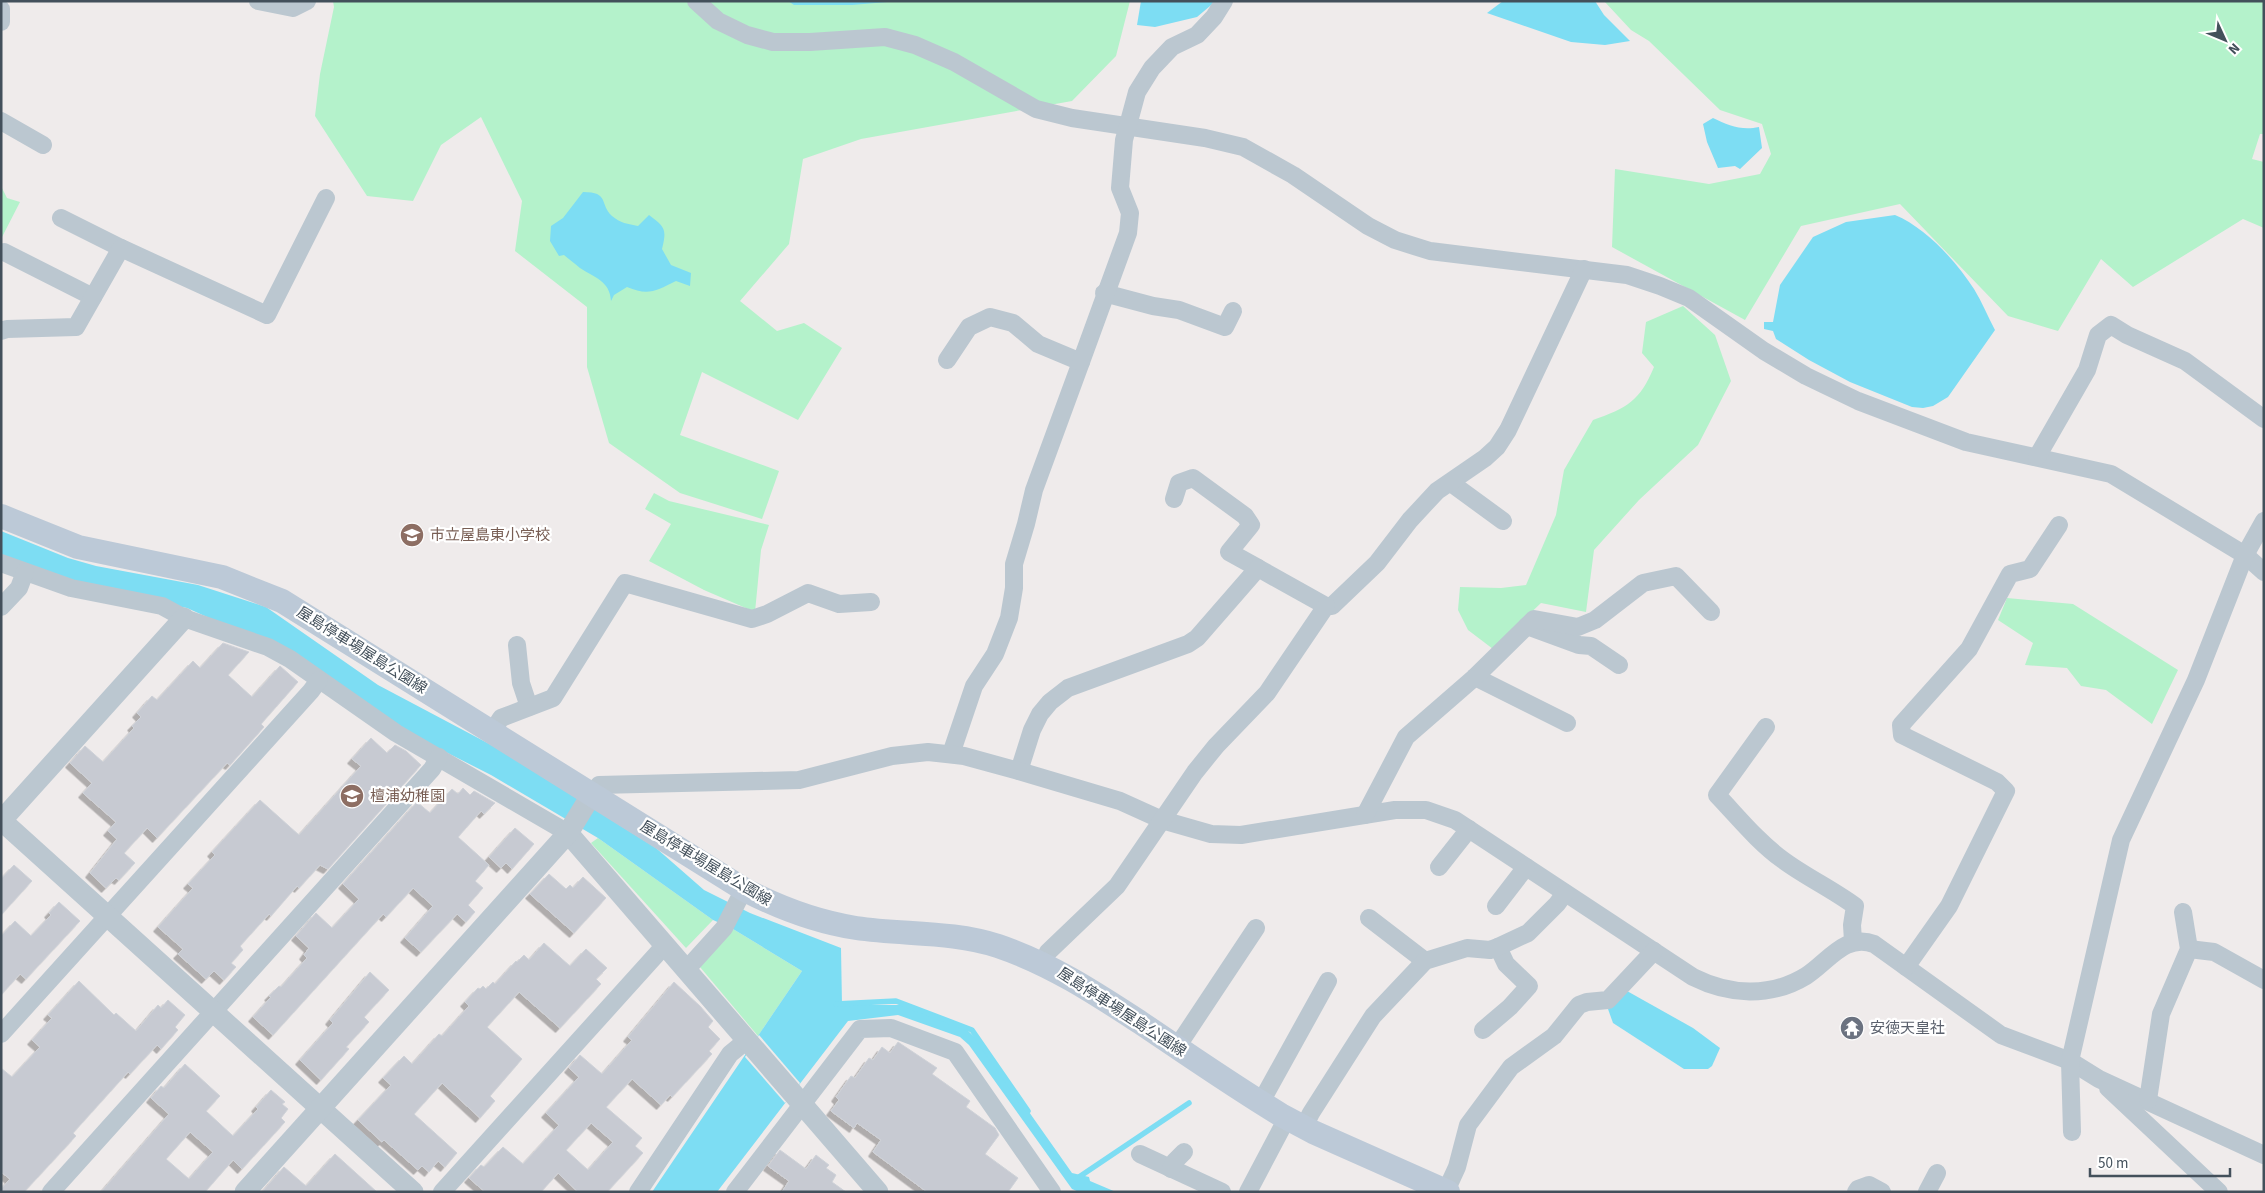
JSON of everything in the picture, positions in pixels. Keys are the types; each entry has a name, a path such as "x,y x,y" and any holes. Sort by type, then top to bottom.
{"main road":[{"name":"屋島停車場屋島公園線","path":"1,516 78,547 222,577 262,592 300,611 592,794 740,896 833,924 880,930 942,934 969,939 1004,948 1043,964 1086,987 1296,1123 1447,1191"}],"street":[{"path":"258,1 293,8 307,1"},
{"path":"696,1 718,21 747,36 773,42 810,42 885,37 915,45 954,62 1036,109 1072,118 1206,138 1243,147 1293,175 1368,226 1395,240 1430,251 1483,259 1627,275 1689,298 1764,351 1806,376 1858,401 1966,442 2111,474 2245,555 2264,572"},
{"path":"951,754 974,686 995,654 1009,618 1014,588 1014,564 1034,490 1104,293 1128,233 1130,213 1120,188 1124,140 1137,92 1152,68 1172,47 1198,35 1214,17 1224,1"},
{"path":"1,9 3,20 1,22"},
{"path":"1,121 43,145"},
{"path":"61,218 121,248 267,315 326,198"},
{"path":"1,331 7,329 76,327 121,248"},
{"path":"4,252 93,297"},
{"path":"1174,499 1179,483 1192,478 1246,516 1251,525 1229,552 1326,606 1332,606 1377,563 1410,520 1437,491 1451,483 1497,447 1508,430 1584,269"},
{"path":"1104,293 1153,306 1179,310 1225,327 1234,311"},
{"path":"947,360 968,328 990,317 1013,323 1038,344 1081,362"},
{"path":"2037,457 2087,370 2098,335 2111,325 2127,335 2185,361 2264,419"},
{"path":"1451,483 1503,521"},
{"path":"2072,1132 2070,1061 2121,840 2196,680 2245,555 2264,521"},
{"path":"1906,967 1949,906 2006,791 1997,782 1902,735 1901,725 1969,649 2010,574 2030,570 2060,524"},
{"path":"1,563 71,588 162,606 184,618 268,647 383,725 568,833 878,1192"},
{"path":"1019,771 1032,730 1040,714 1050,702 1068,688 1188,644 1197,638 1258,568"},
{"path":"1,607 19,588 25,572"},
{"path":"1365,815 1406,737 1475,677 1534,619 1578,627 1595,620 1643,583 1676,576 1711,612"},
{"path":"492,732 501,718 553,698 625,583 752,619 768,614 808,593 839,604 871,602"},
{"path":"1043,964 1048,952 1117,886 1195,772 1216,746 1267,693 1326,606"},
{"path":"184,618 1,821 413,1192"},
{"path":"1526,626 1579,645 1591,646 1619,665"},
{"path":"517,645 521,683 530,707"},
{"path":"1475,677 1567,723"},
{"path":"1,1034 319,680"},
{"path":"1766,727 1717,794 1753,834 1783,860 1838,893 1855,906 1852,925 1853,941"},
{"path":"245,1192 568,833 598,785 799,780 892,756 928,752 951,754 1019,771 1120,801 1162,820 1197,831 1226,836 1395,810 1426,810 1455,820 1708,985 1741,992 1758,992 1774,989 1798,980 1853,941 1864,940 1874,944 2002,1036 2070,1061 2099,1079 2148,1100 2264,1156"},
{"path":"51,1192 432,769 439,757"},
{"path":"1440,867 1469,829"},
{"path":"1496,906 1526,867"},
{"path":"1248,1192 1296,1123 1311,1113 1373,1016 1425,961 1467,948 1490,950 1498,948 1528,933 1557,904 1565,893"},
{"path":"686,970 724,928 740,896"},
{"path":"2148,1100 2161,1014 2189,949 2183,912"},
{"path":"1368,918 1425,961"},
{"path":"1177,1047 1256,928"},
{"path":"442,1192 665,945"},
{"path":"1483,1030 1510,1007 1529,986 1506,964 1498,948"},
{"path":"2189,949 2214,952 2264,980"},
{"path":"1447,1191 1457,1167 1468,1125 1511,1067 1554,1036 1579,1005 1587,1002 1608,1000 1654,951"},
{"path":"1261,1102 1328,981"},
{"path":"735,1192 798,1099 860,1029 892,1028 955,1052 1052,1192"},
{"path":"638,1192 730,1054 750,1043"},
{"path":"2099,1079 2219,1192"},
{"path":"1172,1169 1175,1161 1184,1152"},
{"path":"1140,1154 1222,1192"},
{"path":"1927,1192 1937,1172"},
{"path":"1856,1192 1858,1188 1868,1185 1882,1192"}],"green space":[{"path":"333,1 1130,1 1116,56 1072,101 861,139 803,159 789,244 740,301 777,331 804,323 842,348 798,420 702,372 680,435 779,471 762,519 680,493 609,443 587,367 587,307 515,251 522,201 481,117 441,145 413,201 367,196 315,116 320,74 334,7"},
{"path":"1604,1 2264,1 2264,134 2260,134 2252,159 2264,162 2264,228 2243,219 2133,287 2101,259 2058,331 2008,316 1900,204 1801,226 1745,320 1612,247 1615,169 1709,184 1760,174 1771,154 1762,124 1720,110 1649,41 1631,30"},
{"path":"1,186 7,198 20,202 1,239"},
{"path":"1683,306 1715,335 1731,381 1698,445 1639,500 1594,550 1586,612 1541,603 1493,649 1468,630 1458,610 1460,587 1501,588 1526,585 1556,515 1564,470 1593,420 1624,407 1631,402 1638,396 1649,379 1654,367 1642,353 1646,322"},
{"path":"654,493 669,501 769,525 761,550 755,612 704,590 649,561 671,524 645,509"},
{"path":"2007,598 2073,604 2178,670 2152,724 2106,690 2081,686 2067,668 2025,665 2033,643 1998,620"},
{"path":"598,838 713,920 686,948 591,843"},
{"path":"733,929 802,971 758,1036 700,967"}],"water":[{"path":"788,1 887,2 852,5 794,5"},
{"path":"1141,1 1216,1 1197,17 1155,27 1137,25"},
{"path":"1503,1 1595,1 1604,15 1630,41 1605,45 1571,42 1487,13"},
{"path":"1713,118 1740,128 1759,127 1762,148 1740,169 1735,166 1718,168 1707,142 1703,124"},
{"path":"583,192 601,196 608,212 621,222 638,226 649,215 663,229 662,249 671,265 691,273 690,286 676,281 646,292 627,287 614,295 611,301 605,284 564,255 559,256 550,241 551,226 563,218"},
{"path":"1895,215 1929,236 1949,256 1974,289 1995,330 1948,397 1933,406 1923,408 1912,407 1850,382 1809,360 1776,339 1773,331 1764,329 1764,322 1773,322 1780,285 1813,237 1846,222"},
{"path":"1,531 68,558 96,566 198,585 266,607 378,685 497,748 656,848 704,890 750,913 841,948 842,1005 903,1005 967,1030 979,1041 1072,1173 1089,1177 1090,1181 1116,1192 1079,1192 1072,1189 969,1045 960,1037 898,1015 848,1021 717,1192 652,1192 802,971 733,929 713,920 598,838 491,775 426,742 227,626 187,608 94,590 1,558"},
{"path":"1627,991 1693,1028 1720,1048 1712,1066 1708,1069 1684,1069 1613,1023 1608,1009"}],"pier":[{"path":"759,1035 800,1083 785,1103 745,1057"}],"building":[{"path":"223,643 249,652 228,675 252,697 280,666 298,682 261,724 264,727 230,765 227,763 157,838 147,828 124,853 135,863 119,880 116,878 106,888 90,873 117,839 108,831 116,822 83,793 92,783 70,763 85,746 103,762 134,728 132,726 141,717 137,713 152,696 157,700 193,661 200,668"},
{"path":"371,738 387,753 395,745 406,751 421,765 328,869 320,865 299,888 297,886 271,916 269,914 240,946 243,950 231,963 236,967 224,980 214,971 206,979 178,954 183,949 158,927 193,888 188,884 215,855 212,852 260,800 299,835 361,766 352,759"},
{"path":"463,788 470,795 474,791 495,803 484,814 481,811 458,837 489,865 475,881 483,888 468,905 475,912 466,922 457,914 421,952 405,938 433,906 413,888 386,917 383,914 273,1035 253,1017 271,997 269,996 279,986 281,987 307,958 304,955 309,948 296,936 316,913 332,928 359,899 343,884 417,802 430,813 452,789 458,794"},
{"path":"515,828 534,844 512,869 506,863 501,868 489,857"},
{"path":"14,865 32,881 1,915 1,879"},
{"path":"549,874 566,889 570,885 573,888 583,877 606,898 574,933 530,894"},
{"path":"59,902 80,921 26,979 20,974 1,995 1,936 15,921 31,936 51,915 49,913"},
{"path":"544,943 570,966 586,949 607,968 596,979 601,984 560,1028 519,992 487,1027 522,1059 490,1096 495,1101 480,1118 442,1083 414,1114 457,1153 445,1167 438,1161 429,1172 422,1166 418,1170 384,1140 382,1142 358,1120 391,1085 383,1078 404,1056 412,1064 439,1034 442,1036 469,1006 465,1002 478,988 480,989 483,986 486,989 493,982 495,984 516,961 524,955 529,960"},
{"path":"370,972 389,990 364,1017 369,1022 346,1047 349,1049 321,1080 300,1060 333,1023 330,1020"},
{"path":"79,981 114,1015 116,1013 136,1031 158,1005 161,1008 168,1000 185,1015 175,1027 178,1030 161,1049 157,1045 130,1074 128,1072 73,1133 76,1136 24,1192 1,1192 1,1189 10,1179 1,1172 1,1068 12,1077 40,1047 32,1040 52,1018 48,1015"},
{"path":"674,982 713,1021 708,1027 720,1039 709,1051 712,1054 672,1097 670,1095 661,1105 632,1079 606,1107 642,1138 635,1146 643,1153 607,1192 578,1192 558,1173 541,1192 485,1192 469,1178 481,1165 484,1167 503,1147 523,1164 559,1125 546,1113 579,1077 569,1068 580,1055 602,1074 632,1040 628,1037","holes":["591,1123 613,1142 588,1170 566,1150"]},
{"path":"898,1042 937,1068 932,1074 970,1101 966,1107 995,1128 999,1135 985,1154 1018,1178 1008,1192 927,1192 873,1152 881,1140 857,1123 854,1128 831,1111 839,1100 836,1097 851,1076 855,1078 869,1058 873,1060 882,1047 890,1053"},
{"path":"185,1064 220,1096 206,1111 233,1136 258,1109 256,1107 271,1090 285,1102 282,1104 288,1109 281,1118 285,1122 242,1169 233,1160 205,1192 101,1192 169,1114 151,1098 161,1086 164,1088","holes":["190,1132 213,1152 189,1179 166,1159"]},
{"path":"780,1150 806,1169 816,1155 829,1165 826,1168 836,1175 832,1182 846,1192 782,1192 789,1181 768,1166"},
{"path":"335,1154 377,1192 262,1192 284,1167 306,1186"}],"waterway":[{"path":"836,1004 896,1001 972,1030 1028,1111"},
{"path":"1076,1179 1189,1103"}],"place":[{"name":"市立屋島東小学校","path":"412,535"},
{"name":"檀浦幼稚園","path":"352,796"},
{"name":"安徳天皇社","path":"1852,1028"}]}
